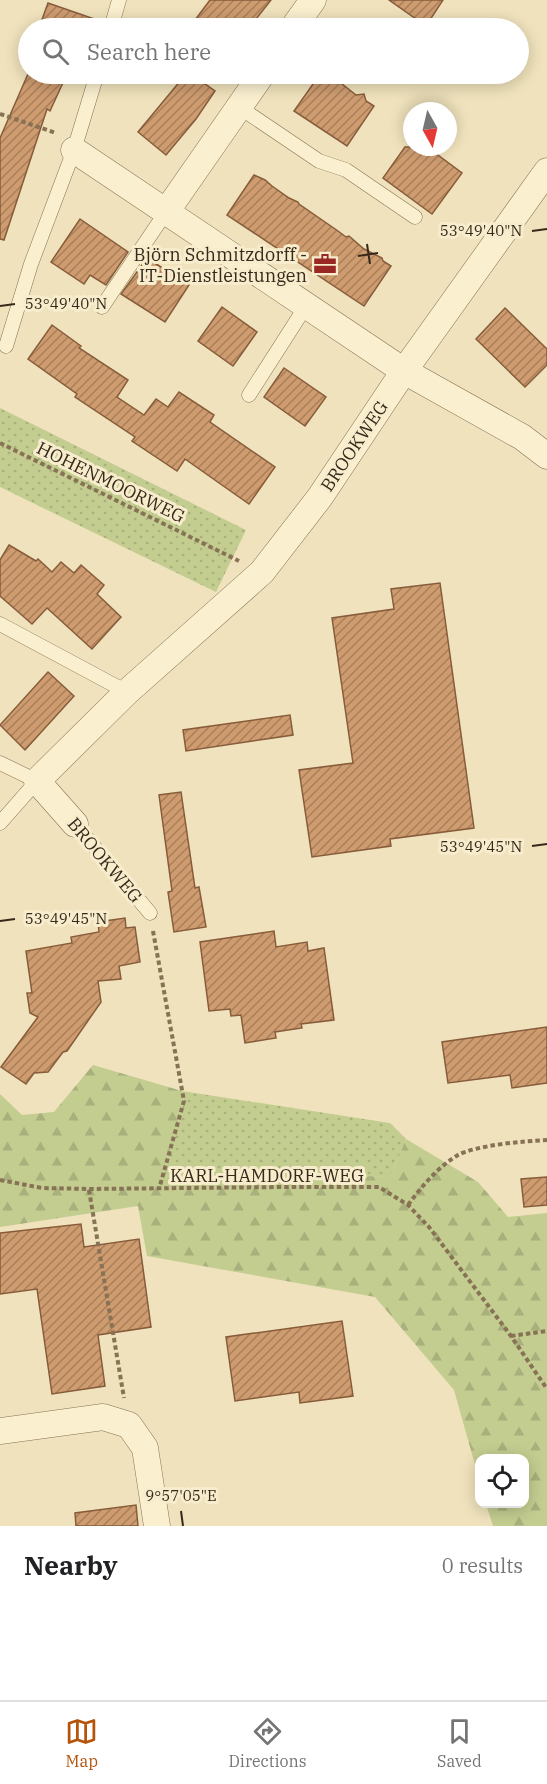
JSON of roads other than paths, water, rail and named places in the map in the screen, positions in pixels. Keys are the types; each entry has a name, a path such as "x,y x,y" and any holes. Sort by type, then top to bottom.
{"street":[{"path":"300,18 313,0"},
{"path":"166,212 255,84"},
{"path":"76,145 166,212 404,372 522,437 547,456"},
{"name":"BROOKWEG","path":"75,824 37,781 127,692 262,572 320,497 404,372 547,171"},
{"path":"0,1431 102,1417 129,1425 145,1448 157,1526"}],"lane":[{"path":"114,18 120,0"},
{"path":"6,346 31,264 76,145 94,84"},
{"path":"239,107 319,161 346,170 415,217"},
{"path":"102,307 166,212"},
{"path":"249,395 306,306"},
{"path":"0,624 127,692"},
{"name":"BROOKWEG","path":"0,763 37,781 0,823"},
{"name":"BROOKWEG","path":"75,824 150,913"}],"place":[{"name":"Björn Schmitzdorff - IT-Dienstleistungen","path":"325,264"}]}
